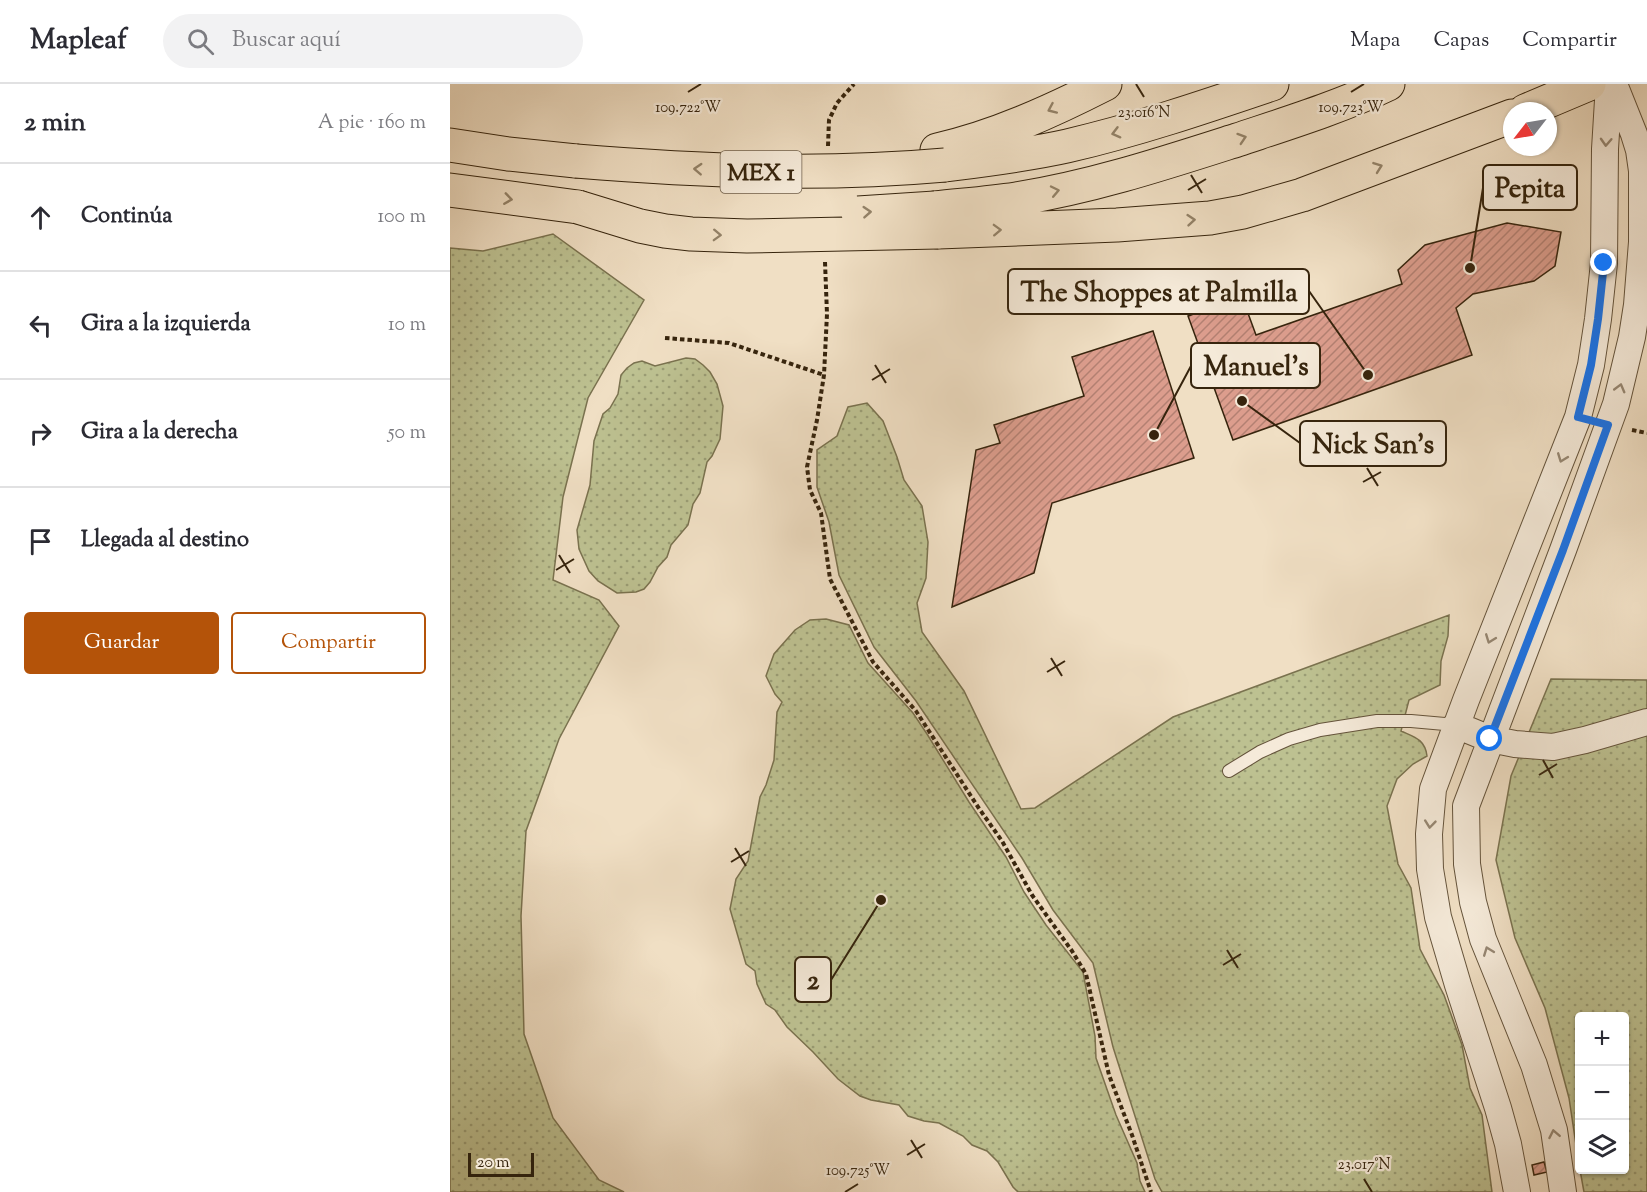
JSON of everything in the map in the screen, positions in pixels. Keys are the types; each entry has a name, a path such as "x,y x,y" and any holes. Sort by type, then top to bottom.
{"highway":[{"path":"944,156 1105,84"},
{"name":"MEX 1","path":"450,145 508,154 647,167 750,172 887,170 944,156 1005,157 1065,146 1172,117 1272,84"},
{"name":"MEX 1","path":"450,190 578,207 650,212 860,213 936,220 984,204 1018,199 1168,163 1285,124 1388,84"},
{"path":"1546,102 1589,84"},
{"path":"936,220 1117,225 1202,219 1243,212 1302,195 1503,119"}],"street":[{"path":"1563,1192 1551,1119 1534,1065 1484,939 1473,902 1467,864 1466,806 1563,550 1593,421 1591,365 1603,274 1606,209 1605,149 1612,84"},
{"path":"1517,1192 1508,1144 1438,917 1430,869 1429,834 1433,789 1456,725 1593,421 1616,404 1632,338 1637,304 1642,242 1642,171 1634,134 1612,84"},
{"path":"1456,725 1490,739 1515,744 1553,747 1647,722"}],"lane":[{"path":"1229,771 1269,748 1289,739 1320,730 1377,722 1411,721 1456,725"}],"path":[{"path":"829,120 837,103 854,84"},
{"path":"825,254 827,314 824,375 807,466 810,489 821,513 830,579 873,662 916,711 1002,841 1032,895 1086,974 1109,1075 1151,1192"},
{"path":"665,338 729,343 824,375"}],"green space":[{"path":"553,234 644,300 588,398 563,497 553,580 599,600 619,626 559,739 526,831 521,916 524,1034 553,1118 599,1180 624,1192 450,1192 450,248 483,251"},
{"path":"686,358 695,359 703,365 717,384 723,406 720,439 707,462 700,493 693,504 688,525 671,545 667,557 644,589 617,593 598,581 589,571 579,549 577,530 590,485 594,441 603,414 610,408 618,394 621,375 627,368 642,361 655,366"},
{"path":"867,403 883,421 904,480 922,506 928,542 926,578 917,603 922,632 964,691 1021,809 1035,808 1173,717 1449,615 1448,636 1441,661 1440,685 1409,700 1401,731 1421,742 1427,756 1413,764 1397,779 1387,806 1398,864 1411,888 1420,949 1444,995 1462,1045 1470,1088 1482,1115 1492,1192 1162,1192 1155,1179 1113,1047 1093,963 1053,910 1022,858 916,701 874,647 839,575 829,522 817,487 817,450 837,436 848,407"},
{"path":"826,619 849,625 868,663 913,713 1006,857 1024,892 1046,925 1083,972 1095,1036 1096,1058 1116,1115 1137,1163 1140,1181 1145,1192 1018,1192 998,1162 987,1151 972,1145 963,1136 939,1123 908,1116 899,1105 860,1096 838,1079 787,1027 775,1010 766,1004 757,984 755,971 746,964 730,909 736,879 748,861 760,797 774,760 777,712 782,702 766,676 774,654 795,630 810,620"},
{"path":"1551,679 1647,680 1647,1192 1584,1192 1581,1174 1629,1174 1629,1012 1575,1012 1575,1138 1569,1098 1545,1008 1515,938 1496,860 1511,776"}],"building":[{"path":"1507,223 1561,232 1555,266 1534,281 1473,294 1456,308 1472,355 1233,440 1188,316 1242,297 1256,335 1402,284 1398,270 1425,245"},
{"path":"1153,331 1194,458 1052,503 1034,573 952,607 976,450 1000,443 994,425 1084,396 1072,357"},
{"path":"1544,1162 1547,1172 1534,1175 1532,1165"}],"place":[{"name":"Pepita","path":"1470,268"},
{"name":"The Shoppes at Palmilla","path":"1368,375"},
{"name":"Nick San's","path":"1242,401"},
{"name":"Manuel's","path":"1154,435"},
{"name":"2","path":"881,900"}],"route":[{"path":"1490,739 1563,550 1608,425 1578,417 1591,365 1604,263"}]}
